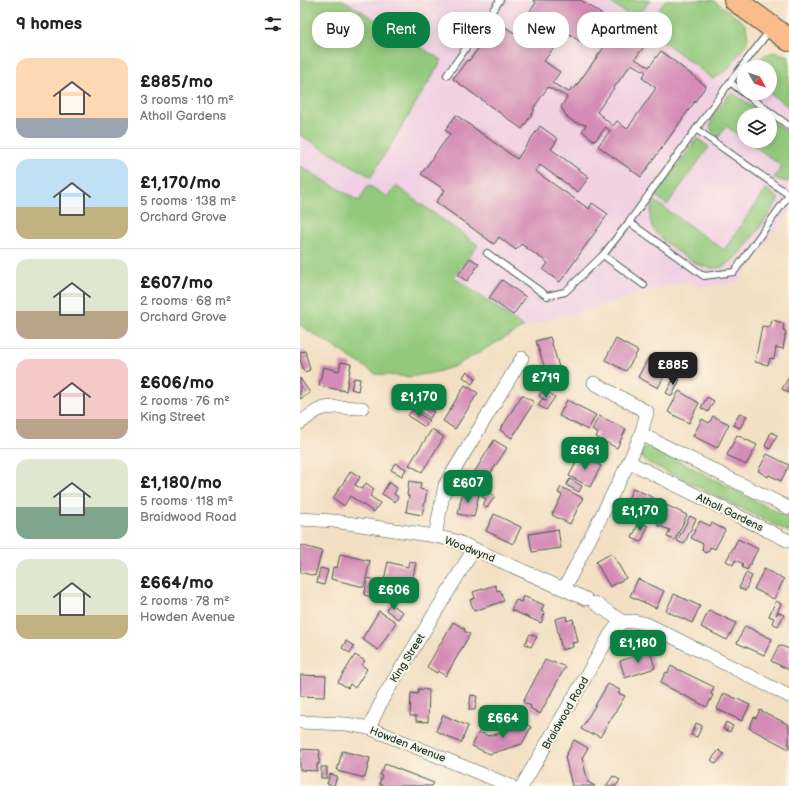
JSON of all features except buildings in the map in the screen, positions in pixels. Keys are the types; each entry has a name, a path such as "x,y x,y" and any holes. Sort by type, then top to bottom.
{"highway":[{"path":"735,0 789,40"}],"street":[{"path":"436,536 444,485 522,358"},
{"path":"564,589 629,462 641,434 647,412 594,383"},
{"path":"300,423 322,409 362,408"},
{"path":"641,434 789,508"},
{"name":"Atholl Gardens","path":"629,462 789,541"},
{"name":"Woodwynd","path":"300,519 334,521 436,536 456,541 590,601 623,622"},
{"name":"King Street","path":"369,728 382,698 474,549"},
{"path":"623,622 634,621 647,624 789,696"},
{"name":"Braidwood Road","path":"522,786 610,635 616,627 623,622"},
{"name":"Howden Avenue","path":"300,722 346,724 369,728 511,786"}],"lane":[{"path":"447,75 500,0"},
{"path":"487,253 547,296 565,292 603,255 629,222 730,82 772,27"},
{"path":"730,82 737,88"},
{"path":"754,100 789,126"},
{"path":"629,222 704,276 734,272 789,195 696,129"},
{"path":"603,255 644,285"}],"shaded area":[{"path":"300,0 675,1 755,60 737,60 737,100 777,100 777,90 789,84 789,211 739,282 700,288 689,280 524,327 453,367 437,372 409,377 376,374 300,325"}],"green space":[{"path":"300,0 343,0 363,12 312,12 312,48 364,48 364,13 372,18 372,48 422,48 442,60 371,177 300,135"},
{"path":"607,0 650,0 642,12 624,12"},
{"path":"665,0 713,0 742,21 746,26 748,38 746,44 728,69 713,79 672,48 672,12 657,12"},
{"path":"776,52 789,56 789,107 777,99 777,60 760,60 763,56"},
{"path":"732,93 737,96 737,100 742,100 754,108 737,108 737,134 726,126 718,138 713,133 711,122 716,111"},
{"path":"777,125 789,133 789,181 786,182 774,178 782,166 757,148 777,148"},
{"path":"697,138 709,147 667,205 656,196"},
{"path":"300,166 359,201 368,185 388,197 396,186 478,245 454,277 524,327 453,367 437,372 409,377 376,374 300,325"},
{"path":"766,189 779,199 739,254 732,261 720,267 705,267 690,260 661,238 655,232 651,224 650,214 653,200 724,250"},
{"path":"650,446 789,518 789,532 647,462 642,458 642,451 644,448"}]}
